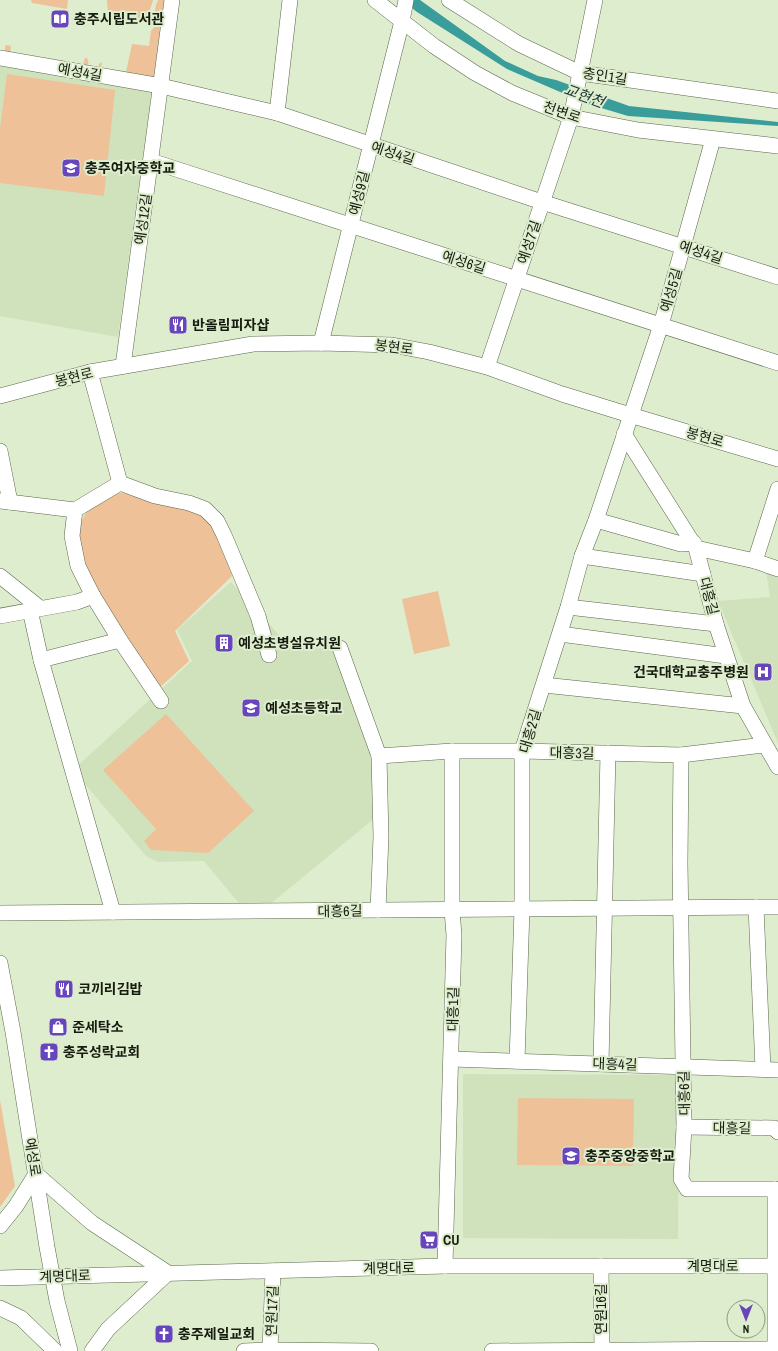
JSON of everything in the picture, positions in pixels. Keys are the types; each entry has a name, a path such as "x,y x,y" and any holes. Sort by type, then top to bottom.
{"street":[{"name":"예성12길","path":"123,366 172,0"},
{"path":"277,113 290,0"},
{"name":"천변로","path":"375,0 404,10 434,46 475,73 512,93 571,117 638,130 778,146"},
{"name":"충인1길","path":"449,0 519,44 580,73 778,101"},
{"name":"예성7길","path":"487,367 571,117 595,0"},
{"name":"예성9길","path":"321,343 404,10"},
{"name":"예성4길","path":"0,58 161,86 277,113 542,202 778,277"},
{"name":"예성5길","path":"630,415 661,325 713,139"},
{"name":"예성6길","path":"151,161 778,363"},
{"name":"봉현로","path":"0,396 90,372 253,344 321,343 392,345 429,352 487,367 562,394 778,459"},
{"path":"90,372 120,483"},
{"name":"대흥2길","path":"517,1061 522,909 522,751 560,634 582,556 596,520 630,415"},
{"name":"대흥길","path":"624,434 695,545 716,624 743,706 778,767"},
{"path":"0,451 5,501 75,510 120,483"},
{"path":"120,483 155,496 189,503 205,509 217,521 258,616 269,655"},
{"path":"756,561 778,489"},
{"path":"75,510 72,536 78,566 93,596 120,640 161,701"},
{"path":"596,520 681,544 695,545 756,561 778,569"},
{"path":"582,556 703,574"},
{"path":"0,576 35,609 41,660 114,912"},
{"path":"0,616 77,602 93,596"},
{"path":"568,607 716,624"},
{"path":"560,634 726,656"},
{"path":"41,660 120,640"},
{"path":"340,648 379,756 381,837 378,910"},
{"path":"544,685 743,706"},
{"name":"대흥3길","path":"379,756 452,752 522,751 681,755 764,745"},
{"name":"대흥1길","path":"445,1266 452,1059 454,935 452,910 452,752"},
{"path":"601,1064 608,753"},
{"name":"대흥6길","path":"681,755 681,908 684,1127 680,1179 688,1189 776,1188"},
{"path":"756,907 771,1070"},
{"name":"대흥6길","path":"0,914 778,907"},
{"name":"예성로","path":"0,963 13,1032 52,1276 70,1351"},
{"name":"대흥4길","path":"452,1059 771,1070"},
{"name":"대흥길","path":"684,1127 774,1128 778,1132"},
{"path":"0,1226 16,1206 36,1174 92,1223 168,1273 108,1329 92,1351"},
{"path":"492,1351 776,1350 776,1188"},
{"name":"계명대로","path":"0,1278 445,1266 777,1266"},
{"name":"연원16길","path":"601,1266 602,1350"},
{"name":"연원17길","path":"270,1350 273,1271"},
{"path":"0,1308 21,1318 50,1349"},
{"path":"244,1351 371,1351"}],"shaded area":[{"path":"31,0 68,0 67,9 32,3"},
{"path":"107,0 153,0 150,10 152,23 108,16"},
{"path":"158,0 167,0 157,77 150,81 98,72 99,64 102,62 101,69 126,72 132,44 149,46 151,31 157,24 155,12"},
{"path":"5,46 11,46 10,54 82,67 85,58 87,58 88,64 84,69 79,70 8,58 5,54"},
{"name":"충주여자중학교","path":"0,66 152,90 118,337 0,316"},
{"path":"7,74 115,90 104,196 0,183 0,128"},
{"path":"116,492 201,513 217,530 232,576 175,631 189,661 158,689 88,576 79,548 79,525 86,513"},
{"name":"건국대학교충주병원","path":"766,570 778,574 778,743 718,601 770,597"},
{"name":"예성초등학교","path":"231,582 290,647 340,648 379,756 381,813 252,919 204,861 158,862 146,856 73,770 192,661 177,630"},
{"path":"438,591 450,646 414,654 402,599"},
{"path":"166,714 254,811 208,853 151,850 144,841 156,829 103,770"},
{"name":"충주중앙중학교","path":"463,1074 679,1075 678,1239 463,1238"},
{"path":"518,1098 634,1099 633,1166 517,1165"},
{"path":"0,1100 15,1186 0,1207"}],"water":[{"name":"교현천","path":"402,0 420,0 505,61 538,76 556,80 629,106 778,122 778,126 628,116 588,104 507,69 417,12"}],"place":[{"name":"충주시립도서관","path":"60,19"},
{"name":"충주여자중학교","path":"71,168"},
{"name":"반올림피자샵","path":"178,325"},
{"name":"예성초병설유치원","path":"224,643"},
{"name":"건국대학교충주병원","path":"763,672"},
{"name":"예성초등학교","path":"251,708"},
{"name":"코끼리김밥","path":"64,989"},
{"name":"준세탁소","path":"58,1027"},
{"name":"충주성락교회","path":"49,1052"},
{"name":"충주중앙중학교","path":"571,1156"},
{"name":"CU","path":"429,1240"},
{"name":"충주제일교회","path":"164,1334"}]}
